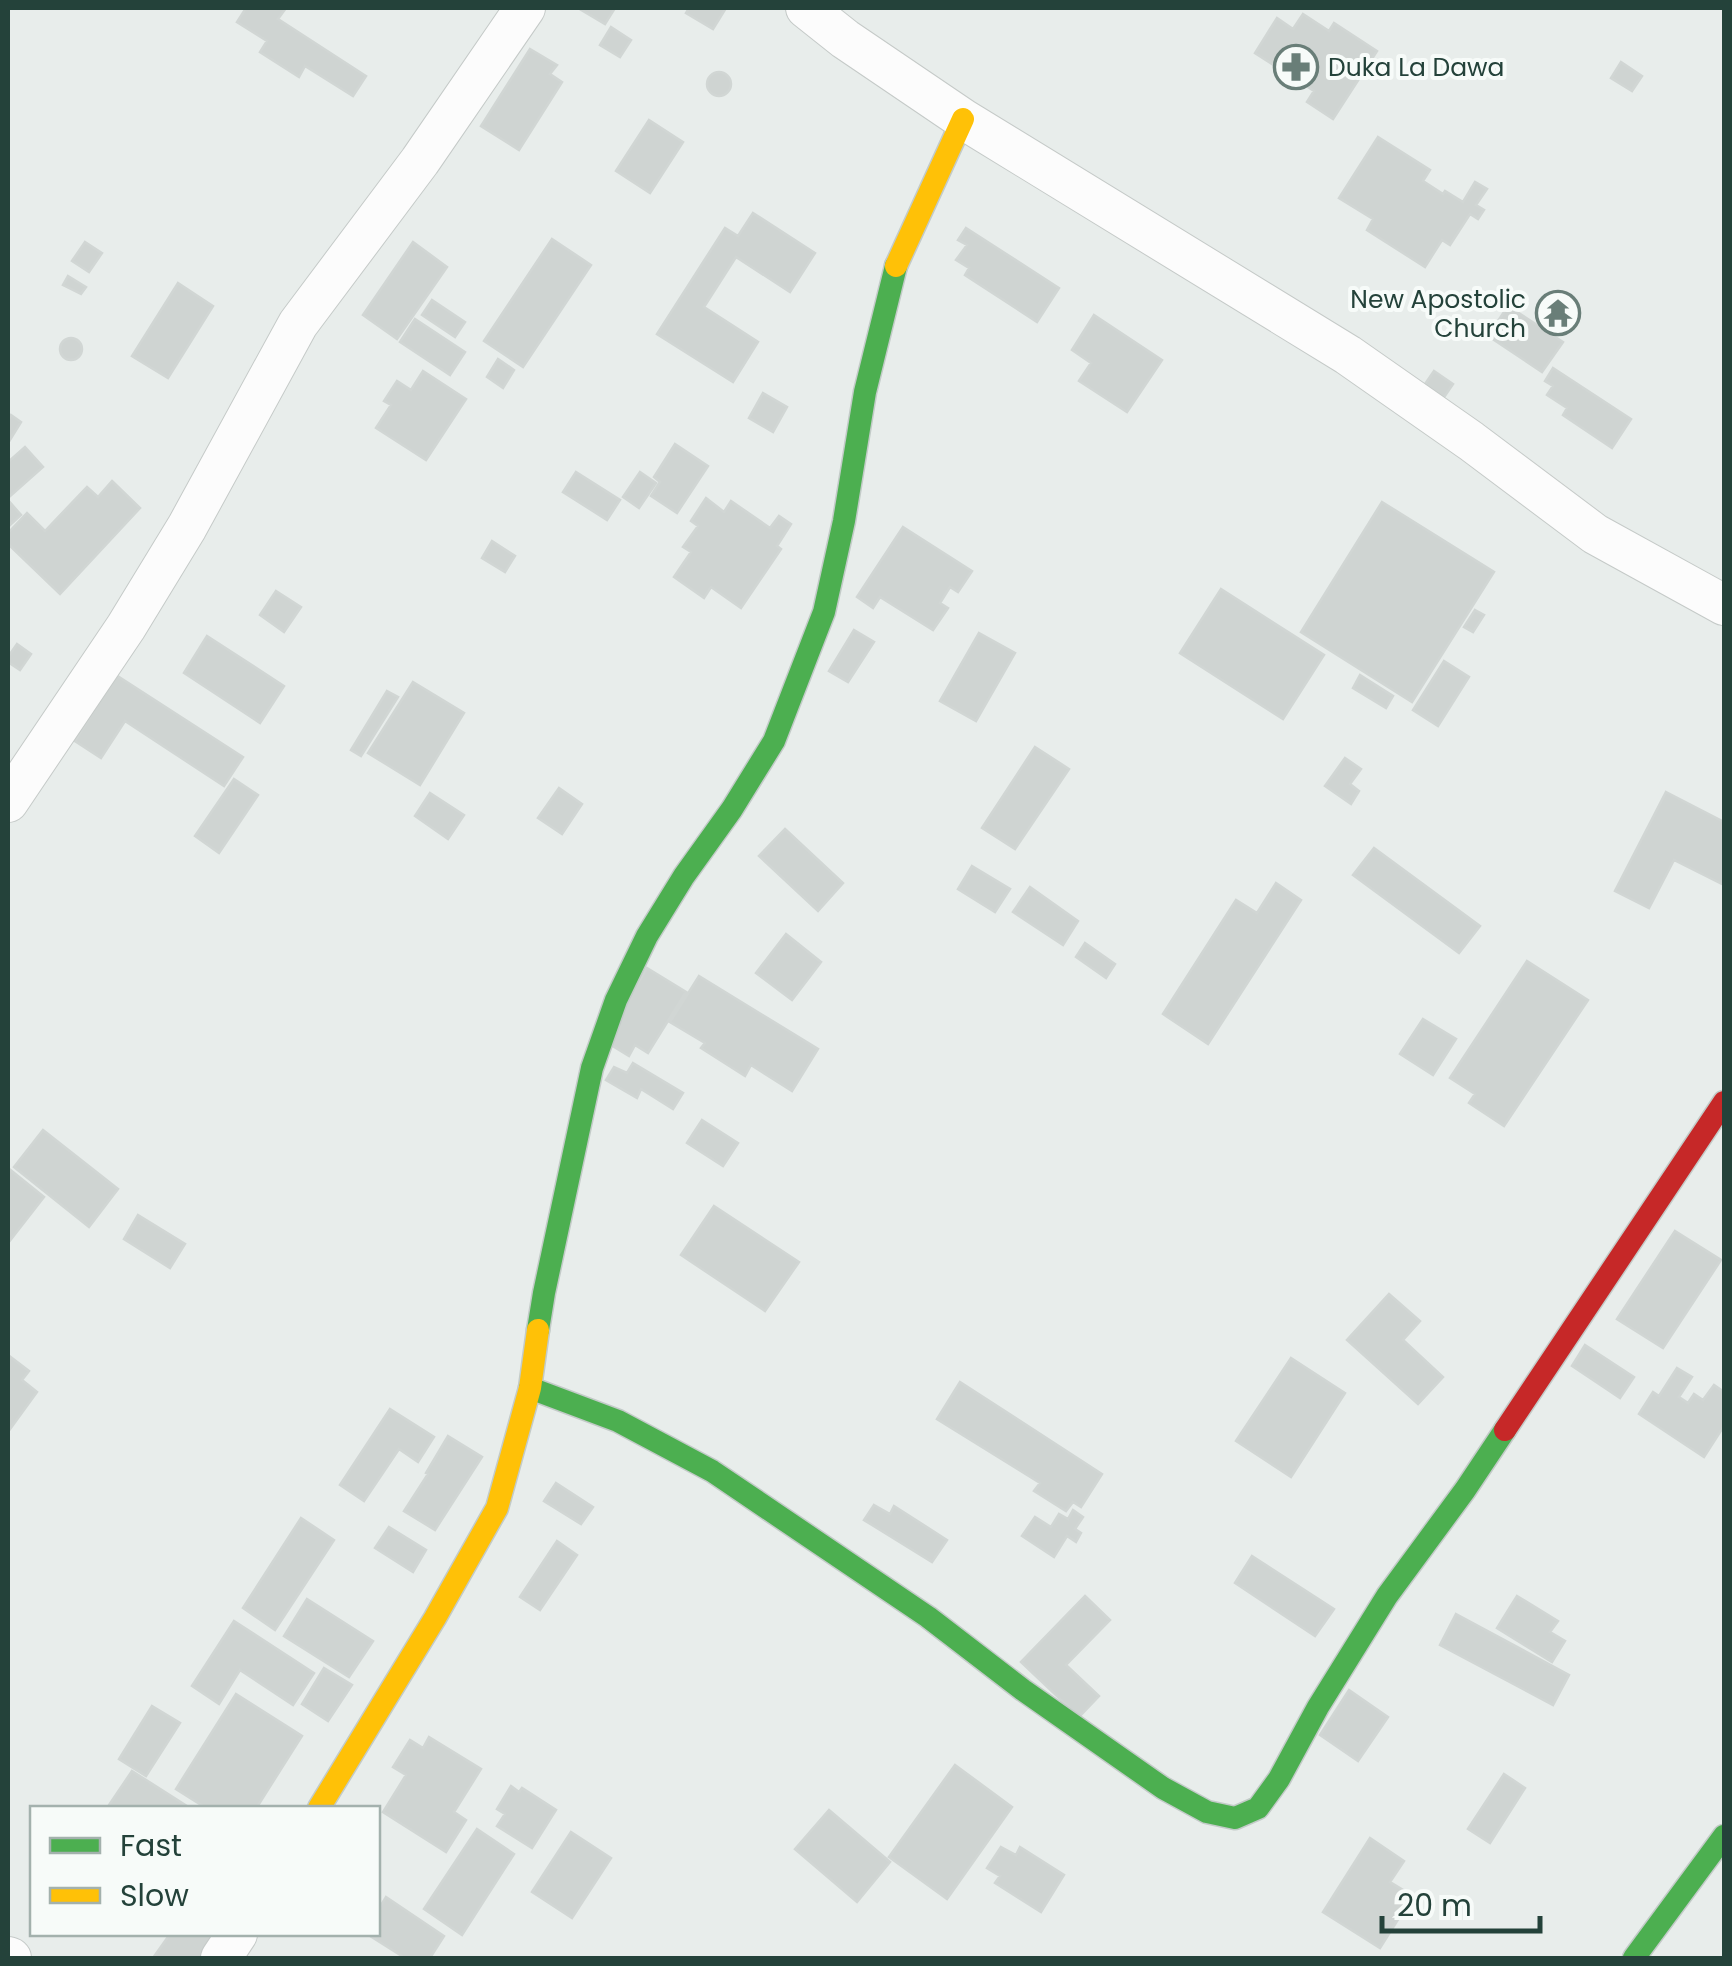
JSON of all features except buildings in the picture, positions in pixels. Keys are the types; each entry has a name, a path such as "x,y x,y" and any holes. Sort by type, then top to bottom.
{"main road":[{"path":"320,1806 435,1618 496,1508 530,1388 544,1292 592,1068 616,1000 647,936 774,741 796,686 824,612 865,392 897,264 963,119"},
{"path":"530,1388 618,1421 712,1471 928,1616 1023,1690 1163,1788 1207,1812 1236,1818 1258,1808 1278,1779 1387,1596 1464,1490 1724,1102"},
{"path":"1634,1958 1724,1836"}],"street":[{"path":"8,802 187,526 298,324 420,161 526,8"},
{"path":"806,8 963,119 1348,355 1594,534 1722,598"},
{"path":"221,1958 236,1936"}],"traffic: fast":[{"path":"538,1330 592,1068 616,1000 647,936 774,741 824,612 865,392 896,266"},
{"path":"530,1388 618,1421 712,1471 928,1617 1023,1690 1163,1788 1207,1812 1235,1818 1258,1808 1279,1779 1318,1707 1387,1596 1505,1430"},
{"path":"1634,1958 1724,1836"}],"traffic: slow":[{"path":"896,266 963,119"},
{"path":"320,1806 497,1508 530,1388 538,1330"}],"traffic: jam":[{"path":"1505,1430 1724,1102"}],"place":[{"name":"Duka La Dawa","path":"1296,67"},
{"name":"New Apostolic Church","path":"1558,313"}]}
